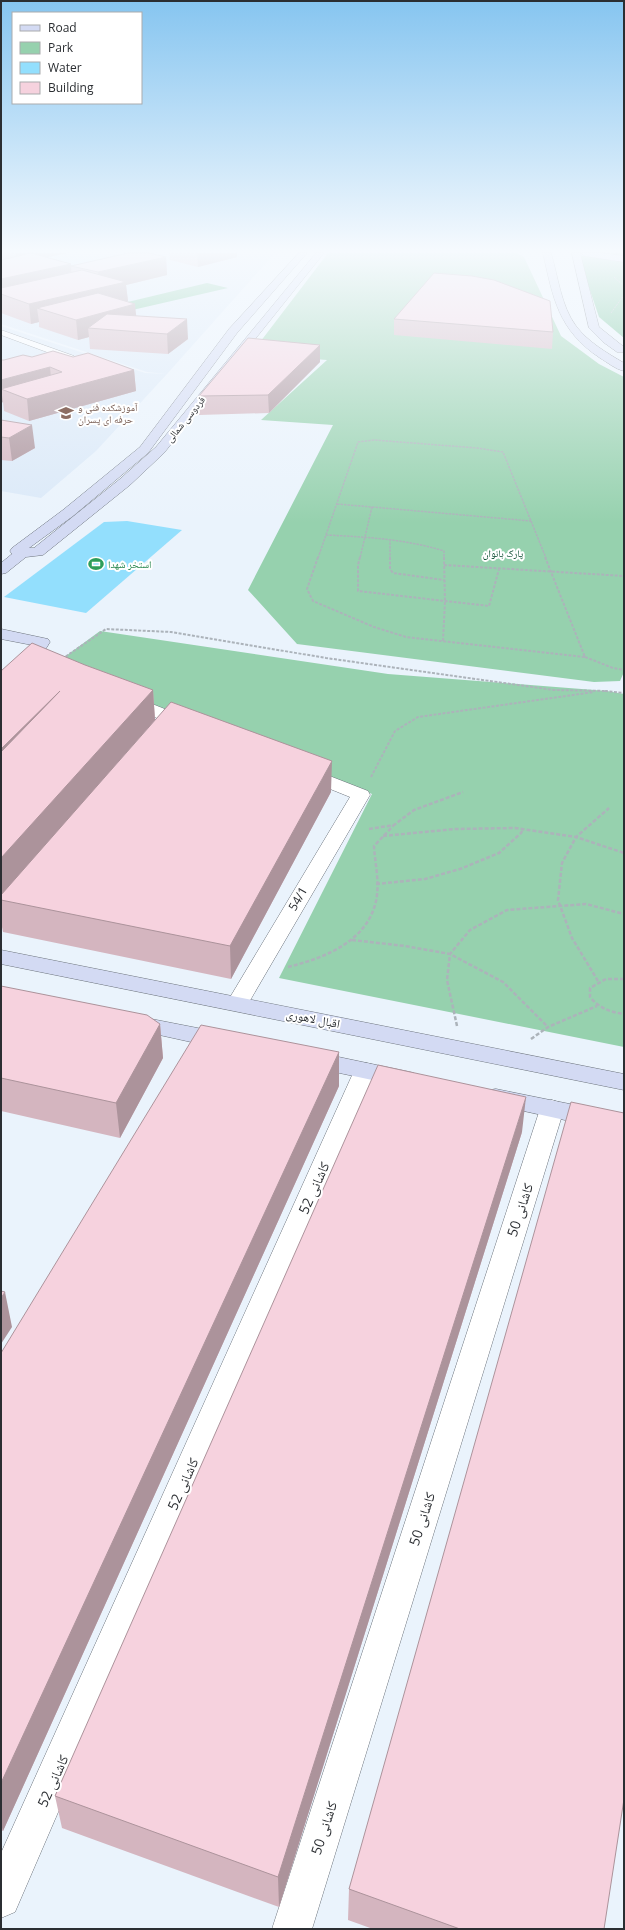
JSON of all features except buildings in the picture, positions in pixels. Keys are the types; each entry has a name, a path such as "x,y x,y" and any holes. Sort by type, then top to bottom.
{"main road":[{"name":"فردوسی شمالی","path":"224,343 144,450 68,513 17,551 22,553 38,552 125,482 160,450 247,343"},
{"path":"588,343 624,368"},
{"path":"612,343 624,351"},
{"name":"فردوسی شمالی","path":"1,570 22,553"},
{"path":"1,634 42,642 45,663 1,688"},
{"name":"اقبال لاهوری","path":"1,956 624,1082"},
{"path":"110,1018 190,1046 241,1045"},
{"path":"288,1055 428,1083"},
{"path":"474,1093 624,1124"}],"street":[{"path":"110,693 169,725 203,731"},
{"path":"288,765 361,795"},
{"name":"54/1","path":"236,1004 361,795"},
{"name":"کاشانی 52","path":"1,1898 366,1071"},
{"name":"کاشانی 50","path":"292,1929 552,1109"}],"lane":[{"path":"31,343 71,358 57,361"}],"path":[{"path":"585,657 503,452 477,448 374,440 358,442 308,589 313,602 337,610 374,627 406,637 585,657 613,668 624,670"},
{"path":"337,504 531,521"},
{"path":"372,506 358,565 358,591 489,606 499,568"},
{"path":"326,535 390,539 431,546 444,551 446,601 443,641"},
{"path":"390,539 390,569 393,573 444,580"},
{"path":"444,564 624,576"},
{"path":"45,663 106,629 171,632 326,658 554,690 607,691 624,693"},
{"path":"361,795 395,730 418,717 510,702 607,691"},
{"path":"284,967 306,963 327,955 352,940 369,921 376,900 374,846 394,825 414,810 463,792"},
{"path":"598,981 572,938 558,900 562,863 576,837 609,808"},
{"path":"336,836 394,825"},
{"path":"383,836 455,829 523,829 576,837 624,853"},
{"path":"376,884 425,879 460,869 499,853 521,833 523,829"},
{"path":"458,1030 446,980 450,954 470,930 507,910 586,904 624,914"},
{"path":"352,940 405,946 450,954 503,982 548,1028"},
{"path":"624,979 611,978 598,981 590,988 590,997 597,1006 610,1012 624,1014"},
{"path":"500,1057 526,1043 548,1028 597,1006"}],"shaded area":[{"name":"آموزشکده فنی و حرفه ای پسران","path":"1,343 53,343 145,373 167,374 96,451 41,498 1,491"},
{"path":"59,343 195,343 167,374 147,372"}],"green space":[{"name":"پارک بانوان","path":"259,343 571,343 599,364 624,377 624,672 620,681 594,682 297,644 248,590 333,425 261,420 327,360 251,354"},
{"path":"100,631 388,674 607,691 624,694 624,1047 279,978 372,794 55,664"}],"water":[{"name":"استخر شهدا","path":"127,521 182,530 86,613 4,597 104,522"}],"place":[{"name":"آموزشکده فنی و حرفه ای پسران","path":"66,413"},
{"name":"استخر شهدا","path":"96,564"}]}
